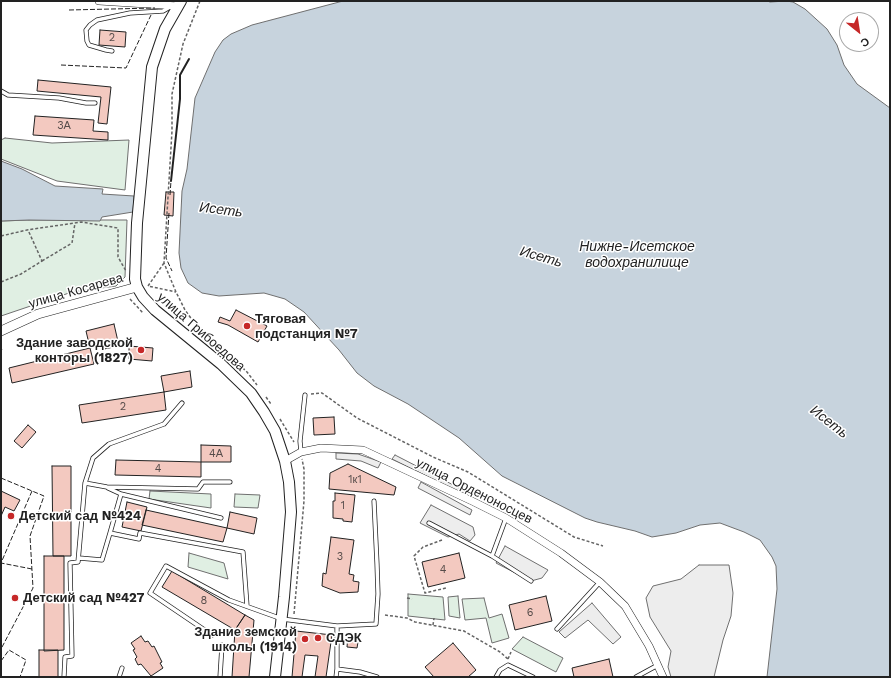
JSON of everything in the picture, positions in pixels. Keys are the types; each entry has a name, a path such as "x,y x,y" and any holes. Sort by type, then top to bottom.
{"main road":[{"path":"137,287 135,279 138,223 152,68 165,29 177,4"},
{"name":"улица Грибоедова","path":"137,287 143,297 155,310 221,364 251,393 275,431 286,461 291,512 282,619 275,677"}],"street":[{"path":"99,1 177,4"},
{"name":"улица Косарева","path":"1,332 38,314 137,287"},
{"name":"улица Орденоносцев","path":"286,461 301,452 321,448 363,450 506,518 561,553 600,582 624,606 649,646 663,677"}],"lane":[{"path":"112,51 89,45 86,30 90,25 97,20 130,13 163,11 177,4"},
{"path":"1,91 8,95 59,98 96,103"},
{"path":"301,452 300,441 305,395"},
{"path":"64,677 65,657 72,656 70,563 78,562 79,558 85,483 93,458 109,444 164,424 182,403"},
{"path":"85,483 107,487 198,489 203,482 230,482"},
{"path":"107,487 122,494 221,518"},
{"path":"79,558 102,560 122,494"},
{"path":"212,634 150,593 166,566 229,600 282,619 337,626 376,624 378,594 374,501"},
{"path":"492,556 506,518"},
{"path":"429,523 492,556 531,581"},
{"path":"110,533 139,539 140,533 243,552 247,606"},
{"path":"557,629 600,582"},
{"path":"336,677 338,644 337,626"},
{"path":"220,677 222,645"},
{"path":"496,677 500,670 508,665 533,677"},
{"path":"636,677 658,665"},
{"path":"119,677 122,668"},
{"path":"337,669 360,672 377,677"}],"path":[{"path":"200,1 183,44 172,94 172,131 164,263 176,292 185,310 193,321 247,372 260,390"},
{"path":"1,236 27,230 81,222 118,228 118,257 127,272"},
{"path":"1,282 21,274 72,243 75,223"},
{"path":"27,230 42,261"},
{"path":"164,263 148,286 176,292"},
{"path":"130,299 143,313"},
{"path":"305,395 322,394 357,418 433,457 468,472 574,537 603,546"},
{"path":"264,395 272,407"},
{"path":"280,420 301,452 304,469 304,501 293,620"},
{"path":"442,540 423,547 414,556 425,593 446,588"},
{"path":"407,598 412,599"},
{"path":"385,615 407,618 415,622 464,630 500,652 508,659"},
{"path":"433,625 434,618"},
{"path":"508,665 508,659 511,652"}],"green space":[{"path":"5,138 52,143 129,140 125,190 57,181 1,159 1,140"},
{"path":"127,220 125,277 116,286 72,292 1,316 1,221"},
{"path":"150,491 211,494 211,508 149,499"},
{"path":"235,494 260,495 258,508 234,507"},
{"path":"189,553 224,563 228,579 188,567"},
{"path":"408,594 443,597 445,620 408,616"},
{"path":"458,596 460,618 449,616 448,597"},
{"path":"484,598 489,618 502,614 509,638 492,643 486,618 465,620 462,599"},
{"path":"523,637 563,658 556,672 512,649"}],"shaded area":[{"path":"336,453 358,454 381,462 378,468 361,461 336,459"},
{"path":"395,455 465,491 463,494 392,459"},
{"path":"421,482 472,510 470,515 418,488"},
{"path":"431,505 473,527 475,535 470,541 459,534 448,537 420,523"},
{"path":"505,546 548,570 542,578 531,581 496,563"},
{"path":"699,565 729,565 733,593 731,616 723,640 714,677 671,677 668,667 671,651 650,617 646,598 653,586 681,579"},
{"path":"592,603 621,637 613,644 588,620 565,638 559,632"}],"water":[{"name":"Нижне-Исетское водохранилище","path":"343,1 786,1 793,2 805,9 827,29 837,45 844,65 857,84 890,108 890,677 767,677 777,589 776,566 772,557 760,540 720,523 700,525 676,533 652,537 585,518 502,476 459,438 408,404 374,386 357,373 339,350 304,312 285,299 264,293 219,296 202,293 188,283 181,268 179,253 182,191 187,169 195,98 215,52 223,40 231,34 252,25"},
{"path":"1,161 22,169 55,186 103,189 102,194 134,196 133,212 102,217 100,221 1,221"}],"building":[{"path":"100,30 126,32 125,47 99,45"},
{"path":"38,80 111,87 107,124 98,123 101,97 37,91"},
{"path":"35,116 94,120 93,131 108,132 108,140 33,135"},
{"path":"166,192 174,192 173,216 164,215"},
{"name":"Тяговая подстанция №7","path":"236,310 267,326 258,342 228,325 218,322 220,317 230,321"},
{"path":"114,324 119,346 104,349 103,345 90,348 86,331"},
{"path":"129,346 153,348 152,361 129,359"},
{"path":"90,348 94,364 12,383 9,368"},
{"path":"190,371 192,387 164,392 161,376"},
{"path":"164,392 166,410 82,423 79,405"},
{"path":"334,417 335,434 314,435 313,418"},
{"path":"28,425 36,432 22,448 14,441"},
{"path":"201,445 231,446 231,462 201,462"},
{"path":"116,460 201,462 201,477 115,475"},
{"path":"348,464 396,487 394,495 329,489 330,473"},
{"path":"52,466 71,466 71,556 53,556"},
{"path":"1,491 20,500 14,511 5,507 1,516"},
{"path":"335,493 355,495 352,522 333,518 333,501 335,501"},
{"path":"127,502 147,507 141,531 122,527"},
{"path":"146,510 227,528 223,542 142,525"},
{"path":"230,512 257,518 254,534 227,528"},
{"path":"331,537 354,540 349,574 354,575 353,581 359,582 358,592 340,593 322,586 323,573 326,574"},
{"path":"459,553 465,578 428,587 422,562"},
{"path":"44,556 64,556 64,650 44,651"},
{"path":"172,571 245,615 235,630 162,587"},
{"path":"546,596 552,621 515,630 509,605"},
{"path":"245,615 254,620 249,677 232,677 235,630"},
{"path":"296,631 332,635 326,677 315,677 318,656 305,655 302,677 292,677"},
{"path":"348,635 359,636 357,648 347,647"},
{"path":"141,636 145,642 148,641 152,647 154,646 162,662 160,663 163,668 151,676 141,664 138,665 135,659 137,657 133,650 135,649 131,643"},
{"path":"453,643 476,670 468,677 434,677 425,667"},
{"path":"39,650 58,650 58,677 39,677"},
{"path":"609,659 613,677 574,677 572,668"}],"fence":[{"path":"69,10 155,8"},
{"path":"61,65 126,68 151,15"},
{"path":"170,195 171,181"},
{"path":"169,213 166,258 172,271"},
{"path":"1,478 44,496 30,536 33,588 1,649"},
{"path":"32,491 1,563 32,569"},
{"path":"1,661 9,650 26,660 20,677"}],"wall":[{"path":"171,181 180,99 180,75 189,59"}],"place":[{"name":"Тяговая подстанция №7","path":"247,326"},
{"name":"Здание заводской конторы (1827)","path":"141,350"},
{"name":"Детский сад №424","path":"11,516"},
{"name":"Детский сад №427","path":"15,598"},
{"name":"СДЭК","path":"318,638"},
{"name":"Здание земской школы (1914)","path":"305,639"}],"water label":[{"name":"Исеть","path":"221,210"},
{"name":"Исеть","path":"541,257"},
{"name":"Исеть","path":"829,422"}]}
